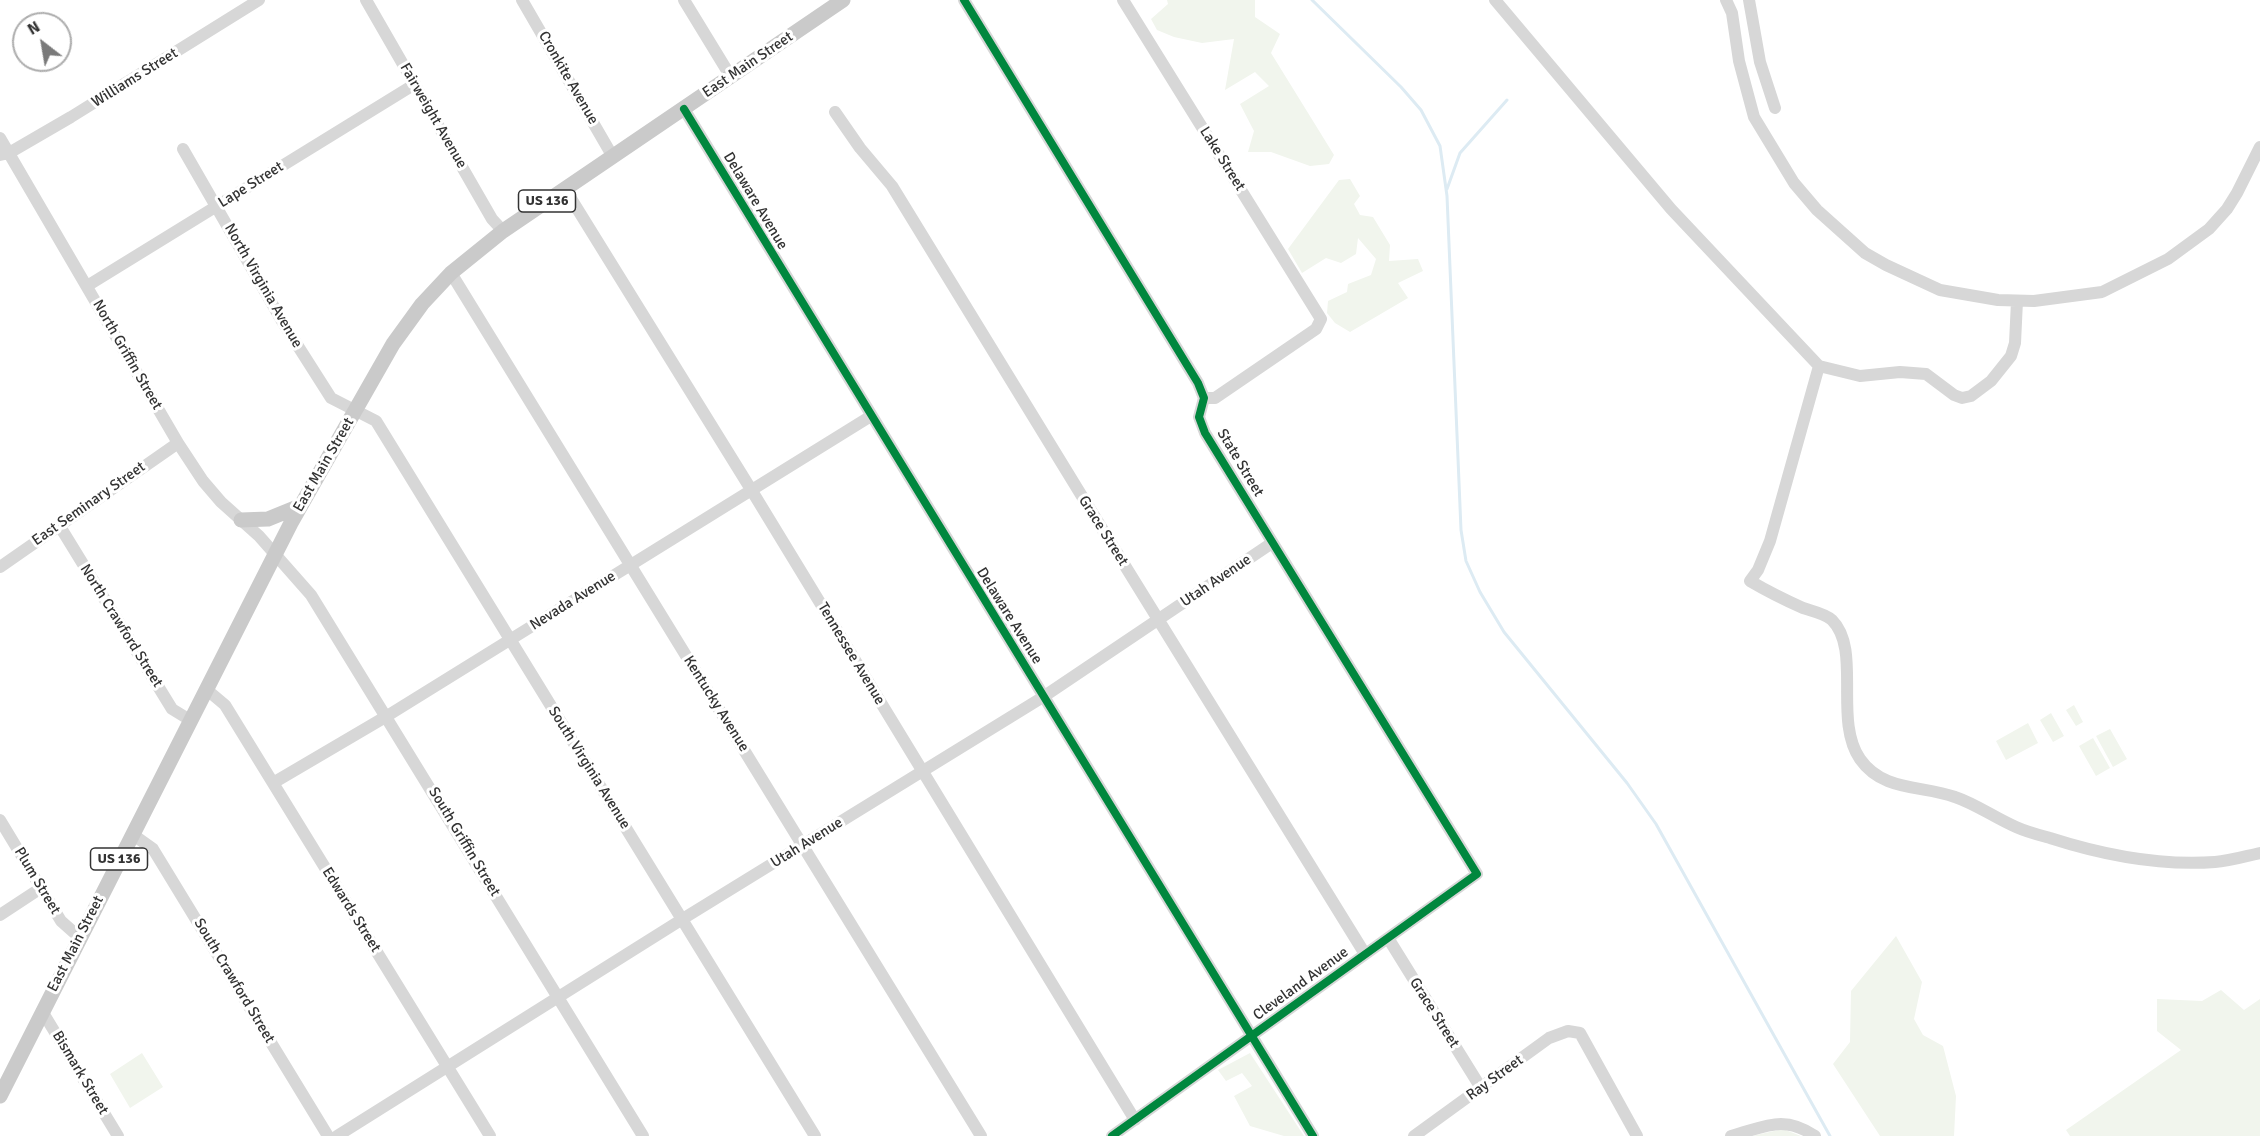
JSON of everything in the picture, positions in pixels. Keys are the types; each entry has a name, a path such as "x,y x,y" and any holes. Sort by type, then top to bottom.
{"main road":[{"name":"East Main Street","path":"0,1095 300,506 404,327 451,273 503,231 843,0"},
{"path":"241,520 268,519 300,506"}],"street":[{"name":"Williams Street","path":"4,154 70,117 259,0"},
{"name":"Fairweight Avenue","path":"366,0 492,219 503,231"},
{"name":"Cronkite Avenue","path":"522,0 613,157"},
{"path":"684,0 731,77"},
{"name":"State Street","path":"964,0 1198,383 1204,398 1199,417 1205,433 1477,874"},
{"name":"Lake Street","path":"1123,0 1321,319 1316,329 1215,398 1204,398"},
{"path":"1495,0 1671,209 1819,366 1860,376 1900,372 1926,374 1954,395 1962,398 1971,396 1991,381 2011,356 2015,343 2017,301"},
{"path":"1503,0 1509,16"},
{"path":"1726,0 1732,12 1738,61 1754,117 1794,183 1817,210 1865,252 1886,265 1940,290 2017,301 2078,297 2102,292 2168,260 2209,229 2227,209 2237,193 2260,147"},
{"path":"1749,0 1760,62 1775,108"},
{"name":"Lape Street","path":"87,286 415,84"},
{"name":"Delaware Avenue","path":"684,109 1250,1037 1313,1136"},
{"name":"Grace Street","path":"835,112 860,148 892,186 1365,954"},
{"name":"North Griffin Street","path":"0,138 4,154 87,286 203,482 221,502 259,536 275,555"},
{"name":"North Virginia Avenue","path":"183,149 282,321 326,391 331,398 355,410"},
{"name":"Tennessee Avenue","path":"565,189 1135,1119"},
{"name":"Kentucky Avenue","path":"451,273 981,1136"},
{"path":"1819,366 1770,541 1758,570 1750,581 1800,606 1831,618 1839,629 1845,644 1848,725 1851,740 1861,761 1878,777 1890,783 1954,797 2017,828 2097,852 2154,861 2216,862 2260,854"},
{"name":"South Virginia Avenue","path":"355,410 376,421 815,1136"},
{"name":"Nevada Avenue","path":"273,783 387,716 871,416"},
{"name":"East Seminary Street","path":"0,567 178,443"},
{"name":"North Crawford Street","path":"59,525 172,709 190,720"},
{"name":"Utah Avenue","path":"337,1136 682,919 1043,697 1272,543"},
{"name":"South Griffin Street","path":"275,555 311,595 643,1136"},
{"name":"Edwards Street","path":"206,689 225,705 490,1136"},
{"name":"Plum Street","path":"0,820 61,921 79,938"},
{"name":"South Crawford Street","path":"132,834 153,849 328,1136"},
{"name":"Cleveland Avenue","path":"1114,1135 1477,874"},
{"path":"0,915 41,888"},
{"name":"Grace Street","path":"1388,938 1481,1088"},
{"name":"Bismark Street","path":"42,1011 118,1136"},
{"name":"Ray Street","path":"1414,1136 1549,1038 1568,1031 1580,1033 1637,1136"},
{"path":"1731,1136 1785,1122 1800,1126 1815,1136"}],"shaded area":[{"path":"1167,0 1255,0 1255,17 1280,34 1271,53 1334,155 1329,164 1310,166 1271,152 1248,152 1254,131 1240,104 1269,86 1255,72 1225,90 1234,39 1202,43 1174,37 1157,30 1151,19 1168,4"},
{"path":"1350,179 1360,196 1354,204 1360,215 1373,217 1390,245 1389,261 1418,259 1423,271 1398,283 1408,298 1350,332 1335,323 1327,313 1328,301 1347,292 1348,284 1371,275 1376,259 1358,238 1356,254 1341,263 1326,258 1302,273 1288,249 1339,180"},
{"path":"2074,705 2083,722 2076,726 2066,710"},
{"path":"2051,713 2064,736 2053,742 2040,720"},
{"path":"2028,723 2038,743 2006,760 1996,741"},
{"path":"2110,729 2127,759 2113,767 2096,736"},
{"path":"2093,738 2110,768 2096,776 2079,746"},
{"path":"1896,936 1922,982 1914,1019 1923,1035 1943,1046 1956,1096 1954,1136 1880,1136 1833,1064 1850,1042 1851,991"},
{"path":"2221,990 2244,1010 2260,999 2260,1136 2070,1136 2066,1130 2181,1050 2157,1031 2157,999 2202,1001"},
{"path":"142,1053 163,1087 130,1108 110,1074"},
{"path":"1250,1053 1304,1136 1284,1136 1250,1126 1234,1096 1252,1086 1242,1073 1226,1081 1218,1070"},
{"path":"1783,1129 1801,1136 1752,1136"}],"waterway":[{"path":"1312,0 1401,87 1421,110 1440,146 1447,196 1461,530 1466,561 1480,592 1504,632 1627,783 1656,824 1830,1136"},
{"path":"1447,189 1460,153 1507,100"}],"cycle path":[{"path":"964,0 1198,383 1204,398 1199,417 1205,433 1477,874 1112,1136"},
{"path":"684,109 1313,1136"}]}
